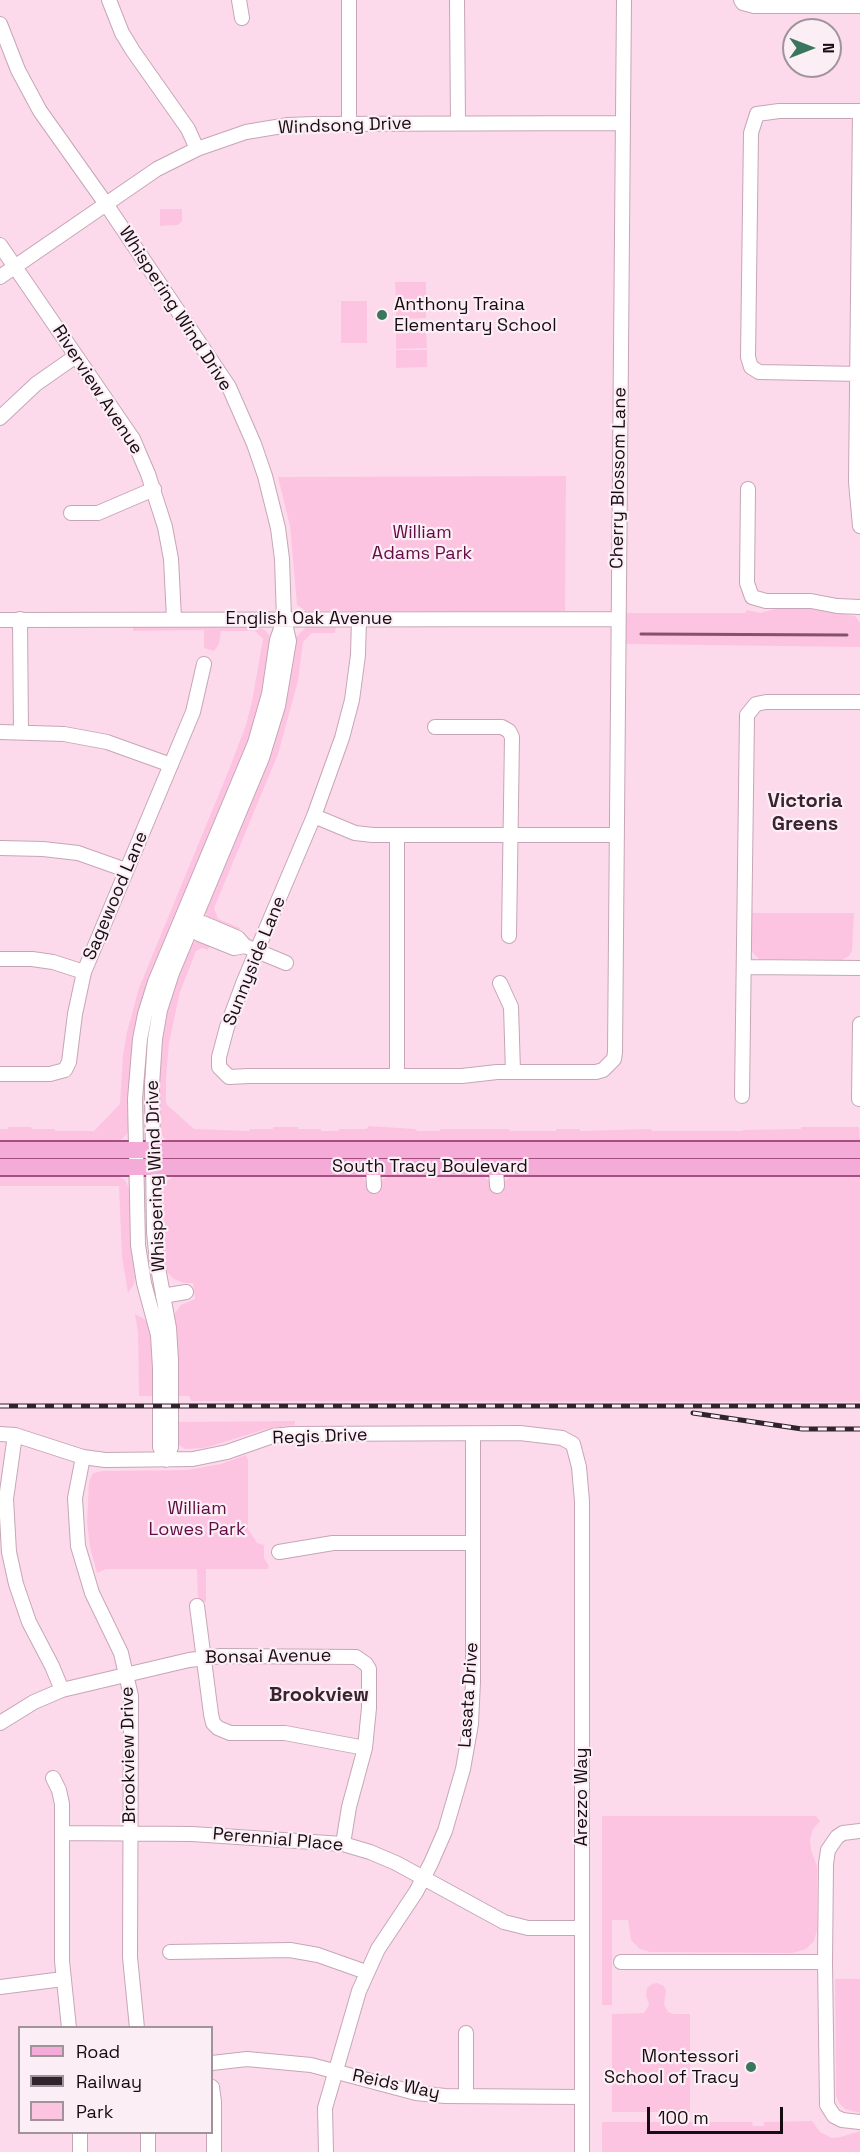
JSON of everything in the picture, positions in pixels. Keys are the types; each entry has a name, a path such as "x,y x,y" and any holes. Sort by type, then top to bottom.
{"main road":[{"name":"South Tracy Boulevard","path":"0,1150 374,1167 860,1167"},
{"name":"South Tracy Boulevard","path":"0,1167 145,1158 860,1150"}],"street":[{"path":"109,0 118,24 133,51 188,129 197,149"},
{"path":"239,0 242,18"},
{"path":"349,0 349,125"},
{"path":"457,0 458,123"},
{"name":"Cherry Blossom Lane","path":"513,1072 596,1072 609,1066 615,1052 624,0"},
{"path":"742,2 754,6 851,4"},
{"name":"Whispering Wind Drive","path":"0,24 18,70 40,111 106,204 229,387 254,444 265,476 278,528 282,559 284,619 289,641 271,731 259,766 187,922 157,1024 138,1245 144,1283 158,1335 160,1447 166,1460"},
{"path":"859,374 773,373 759,372 751,367 748,357 751,133 757,114 860,111 859,374 858,502 860,526"},
{"name":"Windsong Drive","path":"0,277 157,169 197,149 246,132 288,125 623,123"},
{"name":"Riverview Avenue","path":"0,245 133,439 154,489 165,527 171,559 174,618"},
{"path":"0,418 36,384 76,356"},
{"path":"71,513 98,513 154,489"},
{"path":"748,489 747,583 752,597 766,601 811,601 837,606 860,607"},
{"name":"Sunnyside Lane","path":"359,619 358,655 352,700 342,738 314,816 251,949 244,981 227,1027 219,1057 219,1067 229,1077 462,1076 513,1072"},
{"name":"English Oak Avenue","path":"0,620 618,619"},
{"path":"20,620 21,732"},
{"name":"Sagewood Lane","path":"0,1074 50,1074 65,1070 69,1062 75,1014 84,972 193,712 204,664"},
{"path":"742,1096 746,721 752,708 766,702 860,702"},
{"path":"435,727 502,727 509,731 512,737 509,936"},
{"path":"0,732 64,734 107,742 171,765"},
{"path":"314,816 355,833 374,835 617,835"},
{"path":"397,835 397,1076"},
{"path":"0,848 78,853 126,870"},
{"path":"187,922 199,934 234,948 251,949 286,963"},
{"path":"0,959 32,959 53,962 84,972"},
{"path":"744,967 860,968"},
{"path":"500,983 511,1007 513,1072"},
{"path":"859,1099 860,1024"},
{"name":"Whispering Wind Drive","path":"145,1158 155,1243 170,1337 171,1447 166,1460"},
{"path":"374,1167 374,1186"},
{"path":"496,1167 496,1186"},
{"path":"163,1296 186,1292"},
{"name":"Regis Drive","path":"0,1434 15,1435 82,1457 105,1460 204,1458 262,1439 283,1435 520,1433 562,1438 573,1444"},
{"name":"Lasata Drive","path":"326,2152 325,2108 366,1972 423,1878 448,1821 458,1791 467,1748 473,1691 473,1434"},
{"path":"15,1435 3,1534 22,1604 62,1690"},
{"name":"Arezzo Way","path":"573,1444 579,1467 582,1501 582,2152"},
{"name":"Brookview Drive","path":"82,1457 76,1485 75,1515 81,1560 92,1593 118,1644 127,1674 132,1709 130,1963 137,2026"},
{"path":"279,1552 333,1543 473,1543"},
{"path":"197,1606 212,1719 218,1728 223,1732 285,1733 365,1748 349,1807 344,1844"},
{"name":"Bonsai Avenue","path":"0,1723 34,1702 62,1690 204,1658 356,1656 366,1664 369,1670 370,1687 365,1748"},
{"path":"53,1778 62,1804 63,1979 69,2026"},
{"path":"860,1831 843,1833 837,1837 828,1850 825,1962 826,2096 830,2112 834,2116 842,2120 860,2122"},
{"name":"Perennial Place","path":"62,1833 202,1834 344,1844 382,1857 512,1924 537,1929 582,1928"},
{"path":"170,1952 290,1950 318,1955 366,1972"},
{"path":"621,1962 825,1962"},
{"path":"0,1987 63,1979"},
{"path":"466,2033 466,2096"},
{"name":"Reids Way","path":"213,2063 256,2060 311,2065 416,2093 582,2097"},
{"path":"213,2094 214,2152"},
{"path":"80,2134 80,2152"},
{"path":"148,2134 148,2152"}],"green space":[{"path":"160,209 182,209 182,221 178,225 160,226"},
{"path":"395,282 426,282 426,299 396,299"},
{"path":"341,301 367,301 367,343 341,343"},
{"path":"396,301 426,301 426,318 396,319"},
{"path":"396,331 426,331 427,348 396,349"},
{"path":"396,350 427,350 427,367 396,368"},
{"name":"William Adams Park","path":"566,476 565,611 306,611 297,605 290,526 278,477"},
{"path":"779,608 809,608 855,616 860,623 860,647 626,644 626,613 745,613 747,610 760,613"},
{"path":"133,626 254,626 265,630 270,641 263,689 249,741 135,1035 130,1074 127,1134 122,1139 112,1142 0,1142 0,1129 8,1127 55,1129 55,1131 94,1131 120,1104 123,1055 139,988 246,725 263,639 255,631 221,631 219,644 214,651 204,648 204,630 133,631"},
{"path":"336,626 335,633 312,633 303,642 298,681 278,754 214,908 218,919 240,928 238,933 207,918 205,908 272,749 287,695 295,638 306,627"},
{"path":"752,913 854,913 852,951 842,960 759,959 751,948"},
{"path":"200,940 211,943 208,950 202,948 196,951 180,992 169,1043 166,1078 166,1104 194,1129 249,1131 250,1129 273,1129 273,1127 298,1127 298,1129 339,1131 339,1129 367,1129 368,1126 416,1129 417,1131 440,1131 440,1129 556,1131 556,1129 580,1129 580,1131 651,1129 652,1131 742,1131 801,1129 801,1127 859,1127 860,1142 169,1141 158,1130 158,1087 162,1035 166,1012 180,967 192,943"},
{"path":"171,967 145,1128 143,1125 143,1034"},
{"path":"0,1175 115,1175 125,1180 130,1190 130,1236 135,1277 134,1284 128,1293 122,1257 119,1186 0,1186"},
{"path":"177,1175 356,1175 364,1178 368,1187 379,1189 383,1179 392,1175 480,1175 488,1180 492,1189 514,1175 860,1175 860,1402 191,1401 189,1396 175,1396 173,1316 181,1305 195,1299 193,1283 184,1283 174,1279 164,1264 161,1191 165,1182"},
{"path":"135,1314 148,1321 151,1326 155,1396 139,1396 138,1332"},
{"path":"295,1421 295,1425 266,1429 205,1448 185,1449 177,1444 175,1422"},
{"name":"William Lowes Park","path":"246,1455 248,1460 248,1529 257,1543 264,1545 264,1558 269,1566 267,1569 206,1569 206,1602 198,1602 197,1569 106,1569 97,1573 87,1523 89,1482 93,1473 187,1470 221,1464"},
{"path":"602,1816 816,1816 820,1821 813,1829 810,1840 817,1866 817,1930 814,1941 806,1949 793,1953 650,1952 640,1949 631,1940 628,1920 612,1920 612,2005 602,2005"},
{"path":"835,1979 860,1979 860,2113 845,2109 836,2096"},
{"path":"657,1983 664,1986 666,1990 664,2004 668,2012 690,2014 690,2112 612,2112 612,2014 644,2013 649,2005 646,1995 647,1988"},
{"path":"812,2121 820,2132 832,2138 860,2131 860,2152 602,2152 602,2122 752,2122 753,2126 764,2126 764,2122"}],"waterway":[{"path":"641,634 847,635"}],"railway":[{"path":"0,1406 860,1406"},
{"path":"693,1413 802,1429 860,1429"}],"place":[{"name":"Anthony Traina Elementary School","path":"382,315"},
{"name":"Montessori School of Tracy","path":"751,2067"}],"district":[{"name":"Victoria Greens","path":"805,814"},
{"name":"Brookview","path":"319,1696"}]}
